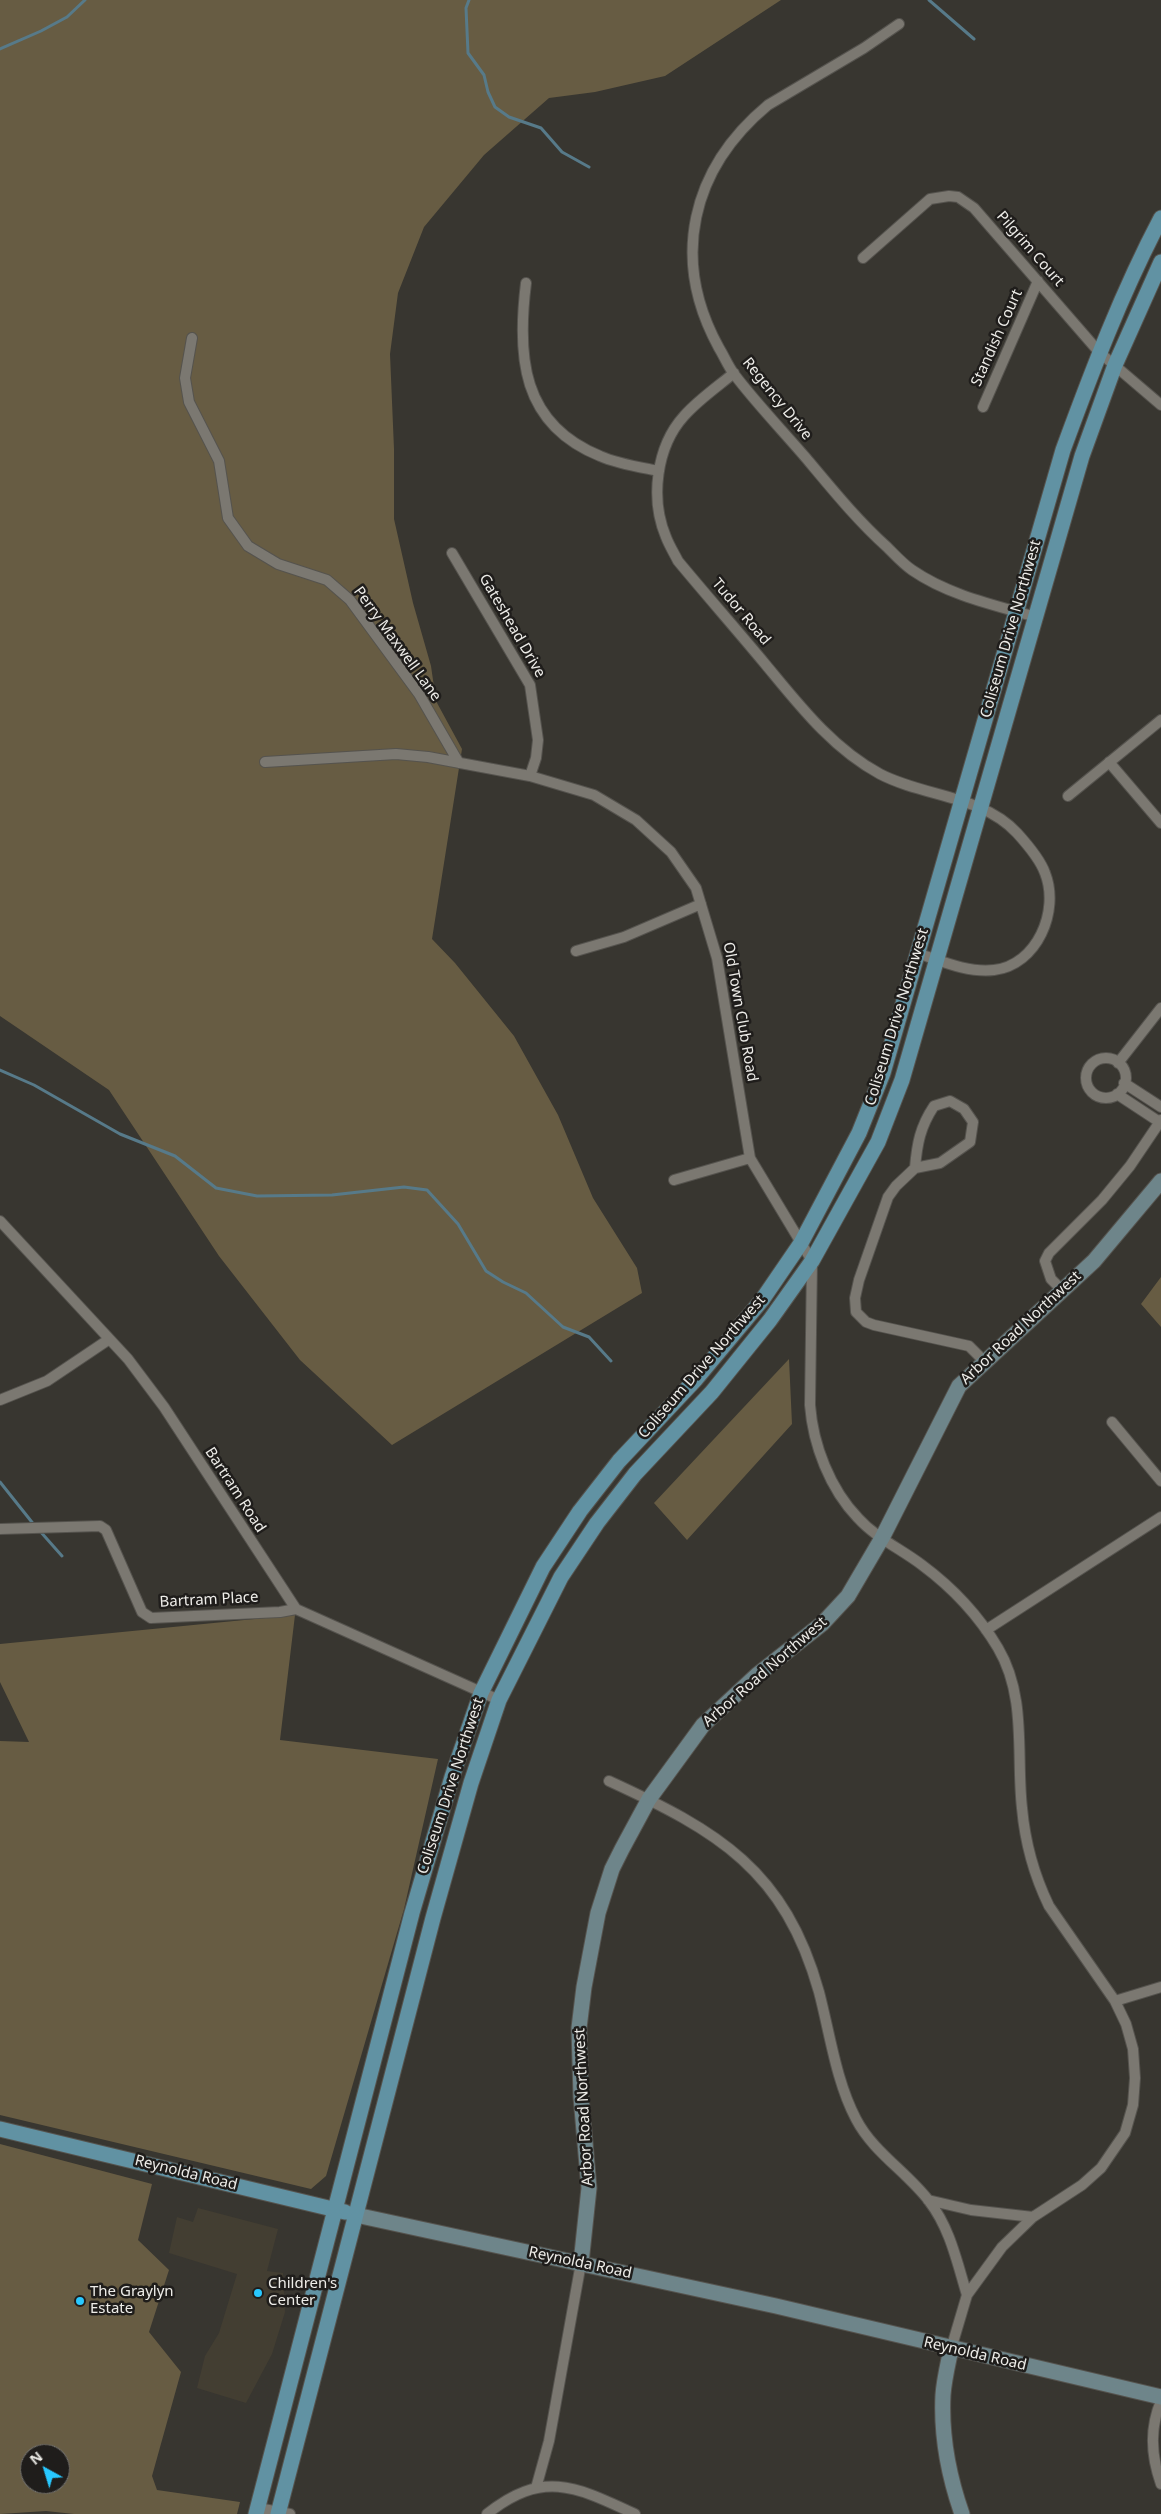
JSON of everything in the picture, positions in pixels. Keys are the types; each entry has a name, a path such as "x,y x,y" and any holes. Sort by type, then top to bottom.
{"main road":[{"name":"Coliseum Drive Northwest","path":"257,2511 412,1913 452,1777 481,1693 543,1567 580,1511 619,1461 696,1378 762,1300 801,1243 862,1125 883,1073 1062,450 1099,352 1142,253 1161,218"},
{"name":"Coliseum Drive Northwest","path":"282,2513 435,1909 471,1784 499,1700 560,1577 597,1523 635,1474 712,1392 770,1320 812,1261 878,1142 902,1080 1082,456 1116,365 1161,262"},
{"name":"Reynolda Road","path":"0,2129 356,2215"}],"street":[{"name":"Regency Drive","path":"898,24 864,48 768,104 738,133 714,167 702,197 694,229 693,275 701,312 734,373 861,523 911,570 934,583 971,598 1036,617"},
{"name":"Pilgrim Court","path":"863,258 930,199 949,196 958,198 974,208 1099,352 1161,405"},
{"name":"Standish Court","path":"983,406 1038,281"},
{"path":"526,283 522,318 524,368 536,398 549,418 561,432 584,449 618,462 659,472"},
{"name":"Perry Maxwell Lane","path":"192,338 185,378 189,402 219,461 228,518 248,546 278,564 327,580 350,600 419,694 458,763"},
{"name":"Tudor Road","path":"734,373 701,400 676,426 664,451 659,472 657,506 665,536 678,561 826,733 880,774 980,808 1005,821 1040,864 1049,885 1049,913 1041,935 1023,957 1003,968 971,969 917,953"},
{"name":"Gateshead Drive","path":"452,553 496,624 530,685 538,740 536,758 530,776"},
{"path":"1068,796 1161,720"},
{"name":"Old Town Club Road","path":"265,762 396,754 422,757 530,776 594,796 636,820 671,852 696,888 717,958 750,1158 812,1261"},
{"path":"1109,762 1161,823"},
{"path":"576,950 624,937 700,904"},
{"path":"1118,1063 1161,1008"},
{"path":"1111,1058 1124,1071 1124,1083 1117,1094 1111,1097 1098,1096 1088,1087 1086,1074 1088,1068 1098,1059 1111,1058"},
{"path":"1124,1083 1161,1107"},
{"path":"1062,1290 1051,1279 1045,1262 1049,1253 1102,1200 1130,1166 1160,1122 1117,1094"},
{"path":"915,1168 917,1142 923,1122 934,1106 950,1101 964,1109 973,1122 970,1142 940,1163 915,1168 896,1186 881,1214 859,1280 855,1298 856,1312 866,1322 874,1325 969,1346 984,1361"},
{"path":"674,1180 750,1158"},
{"name":"Arbor Road Northwest","path":"536,2488 549,2441 582,2263 589,2188 581,2097 579,2028 584,1987 598,1913 612,1869 649,1799 709,1718 757,1675 836,1610 865,1568 882,1538 959,1386 1094,1260 1161,1182"},
{"name":"Bartram Road","path":"0,1221 108,1340 128,1359 164,1407 296,1609"},
{"path":"812,1261 812,1424 834,1484 858,1518 882,1538 943,1581 963,1601 1000,1650 1014,1690 1019,1721 1022,1808 1027,1840 1041,1890 1048,1906 1115,2001 1126,2024 1133,2049 1133,2105 1124,2133 1101,2168 1082,2185 1033,2217 1002,2247 967,2295 951,2349 943,2394 944,2422 951,2477 962,2514"},
{"path":"0,1400 47,1382 108,1340"},
{"path":"1112,1422 1161,1481"},
{"path":"986,1630 1161,1517"},
{"name":"Bartram Place","path":"0,1529 100,1526 106,1530 142,1612 152,1618 280,1612 296,1609"},
{"path":"296,1609 499,1700"},
{"path":"609,1781 649,1799 700,1826 748,1866 775,1895 795,1926 804,1948 815,1980 842,2082 856,2120 888,2160 928,2200 947,2231 967,2295"},
{"path":"1115,2001 1161,1987"},
{"path":"928,2200 971,2210 1033,2217"},
{"name":"Reynolda Road","path":"356,2215 776,2306 951,2349 1161,2397"},
{"path":"1161,2401 1154,2418 1152,2437 1161,2484"},
{"path":"487,2514 504,2500 536,2488 558,2485 580,2491 635,2514"},
{"path":"257,2511 282,2513"}],"shaded area":[{"path":"0,0 781,0 665,76 595,92 549,98 484,155 424,227 398,293 390,354 394,449 394,519 413,603 431,666 436,701 462,749 432,939 455,963 514,1036 558,1115 593,1198 637,1268 642,1293 392,1445 300,1360 219,1256 109,1090 0,1016"},
{"path":"1161,1277 1161,1327 1141,1304"},
{"path":"789,1359 792,1424 687,1540 654,1503"},
{"path":"295,1615 280,1740 438,1759 404,1909 326,2176 311,2189 0,2115 0,1741 29,1742 0,1682 0,1644"},
{"name":"The Graylyn Estate","path":"0,2144 152,2184 138,2240 169,2270 149,2332 181,2372 152,2476 157,2490 240,2502 237,2514 74,2514 46,2511 0,2514"},
{"name":"Children's Center","path":"198,2208 278,2229 267,2271 283,2273 285,2312 272,2354 246,2403 197,2388 205,2356 219,2333 237,2274 169,2253 177,2217 193,2222"}],"waterway":[{"path":"0,49 67,17 85,0"},
{"path":"469,0 466,8 468,53 484,75 488,92 495,107 509,117 541,128 562,152 589,167"},
{"path":"929,0 974,39"},
{"path":"0,1070 34,1085 120,1134 175,1156 216,1188 257,1196 332,1195 404,1187 427,1190 458,1224 486,1271 526,1293 563,1327 589,1337 611,1361"},
{"path":"0,1482 35,1526"},
{"path":"39,1530 62,1556"}],"place":[{"name":"Children's Center","path":"258,2293"},
{"name":"The Graylyn Estate","path":"80,2301"}]}
